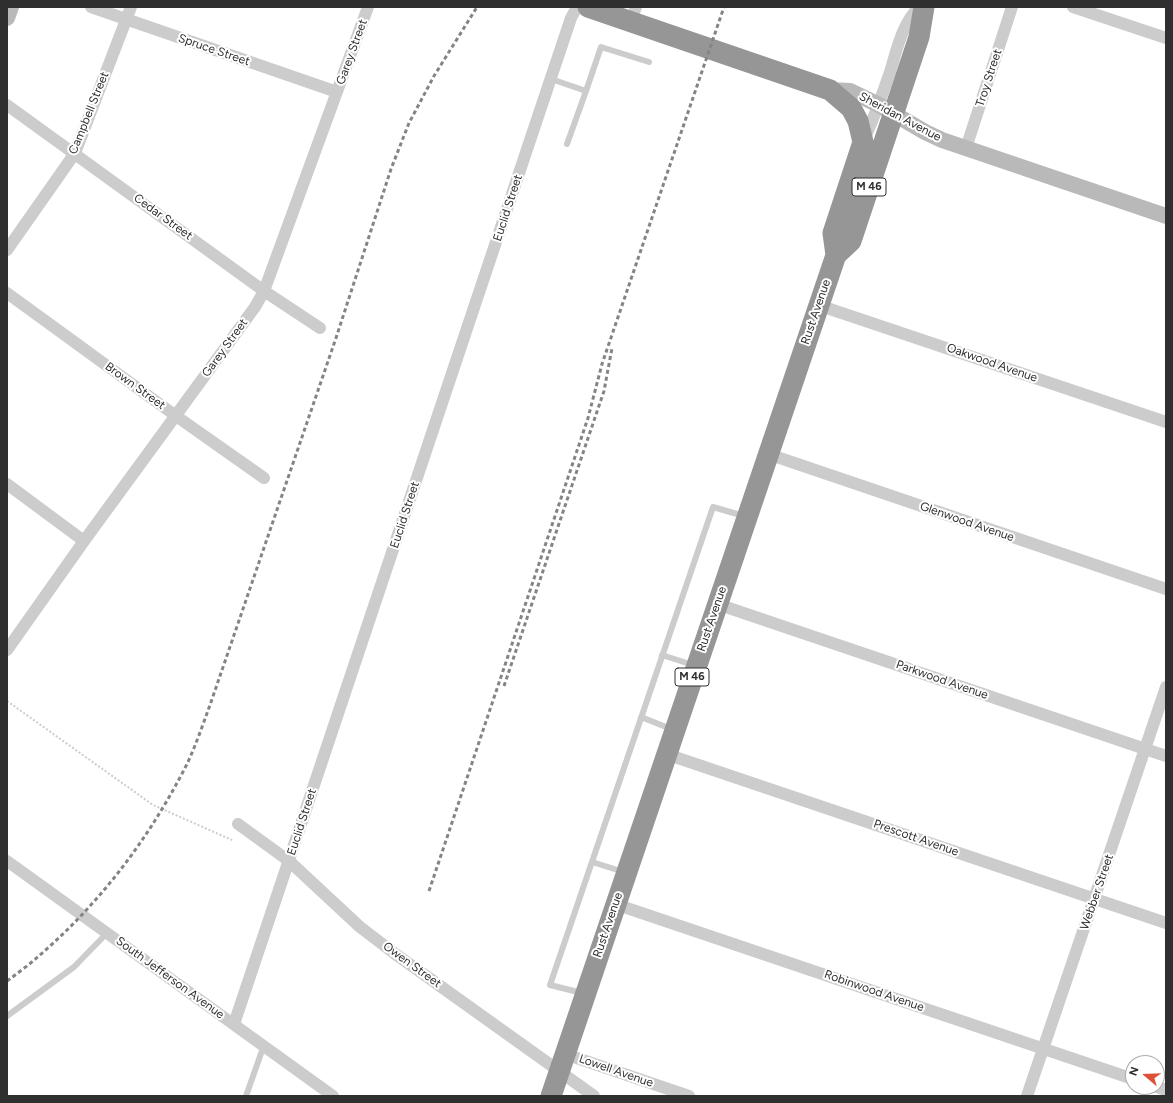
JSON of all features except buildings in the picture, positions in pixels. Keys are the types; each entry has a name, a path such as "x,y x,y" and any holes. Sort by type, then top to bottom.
{"highway":[{"name":"Sheridan Avenue","path":"588,7 634,14 830,90"},
{"name":"Rust Avenue","path":"551,1096 818,305 836,255 851,241 886,110 919,37 924,7"},
{"path":"830,90 851,108 858,121 863,142"},
{"name":"Rust Avenue","path":"836,255 833,233 863,142"}],"street":[{"path":"7,18 12,7"},
{"name":"Spruce Street","path":"91,7 337,92"},
{"name":"Campbell Street","path":"7,250 75,153 131,7"},
{"name":"Garey Street","path":"7,650 84,541 255,307 264,290 368,7"},
{"name":"Euclid Street","path":"234,1024 571,18 578,7"},
{"name":"Rust Avenue","path":"863,142 886,110 900,39 910,18 919,7"},
{"name":"Troy Street","path":"966,148 1012,7"},
{"path":"1073,7 1166,38"},
{"name":"Sheridan Avenue","path":"830,90 850,91 930,135 1166,216"},
{"name":"Cedar Street","path":"7,105 264,290 320,328"},
{"name":"Brown Street","path":"7,293 264,478"},
{"name":"Oakwood Avenue","path":"818,305 1166,422"},
{"name":"Glenwood Avenue","path":"768,454 1166,589"},
{"path":"7,484 84,541"},
{"name":"Parkwood Avenue","path":"717,604 1166,756"},
{"name":"Webber Street","path":"1028,1096 1166,687"},
{"name":"Prescott Avenue","path":"666,754 1166,923"},
{"name":"Owen Street","path":"238,824 289,861 371,936 562,1062 594,1096"},
{"name":"South Jefferson Avenue","path":"7,861 333,1096"},
{"name":"Robinwood Avenue","path":"615,904 1125,1076"},
{"name":"Lowell Avenue","path":"562,1062 689,1096"}],"lane":[{"path":"567,144 601,47 649,62"},
{"path":"551,79 586,91"},
{"path":"585,994 550,985 714,507 747,517"},
{"path":"662,655 696,666"},
{"path":"641,717 674,730"},
{"path":"592,862 626,873"},
{"path":"7,1016 74,967 107,933"},
{"path":"246,1096 264,1046"}],"path":[{"path":"7,701 153,805 232,840"}],"railway":[{"path":"7,981 32,962 63,934 104,890 141,842 173,791 187,764 210,705 336,338 391,169 409,123 434,76 477,7"},
{"path":"429,891 588,418 602,364 724,7"},
{"path":"504,686 604,391 612,348"}]}
